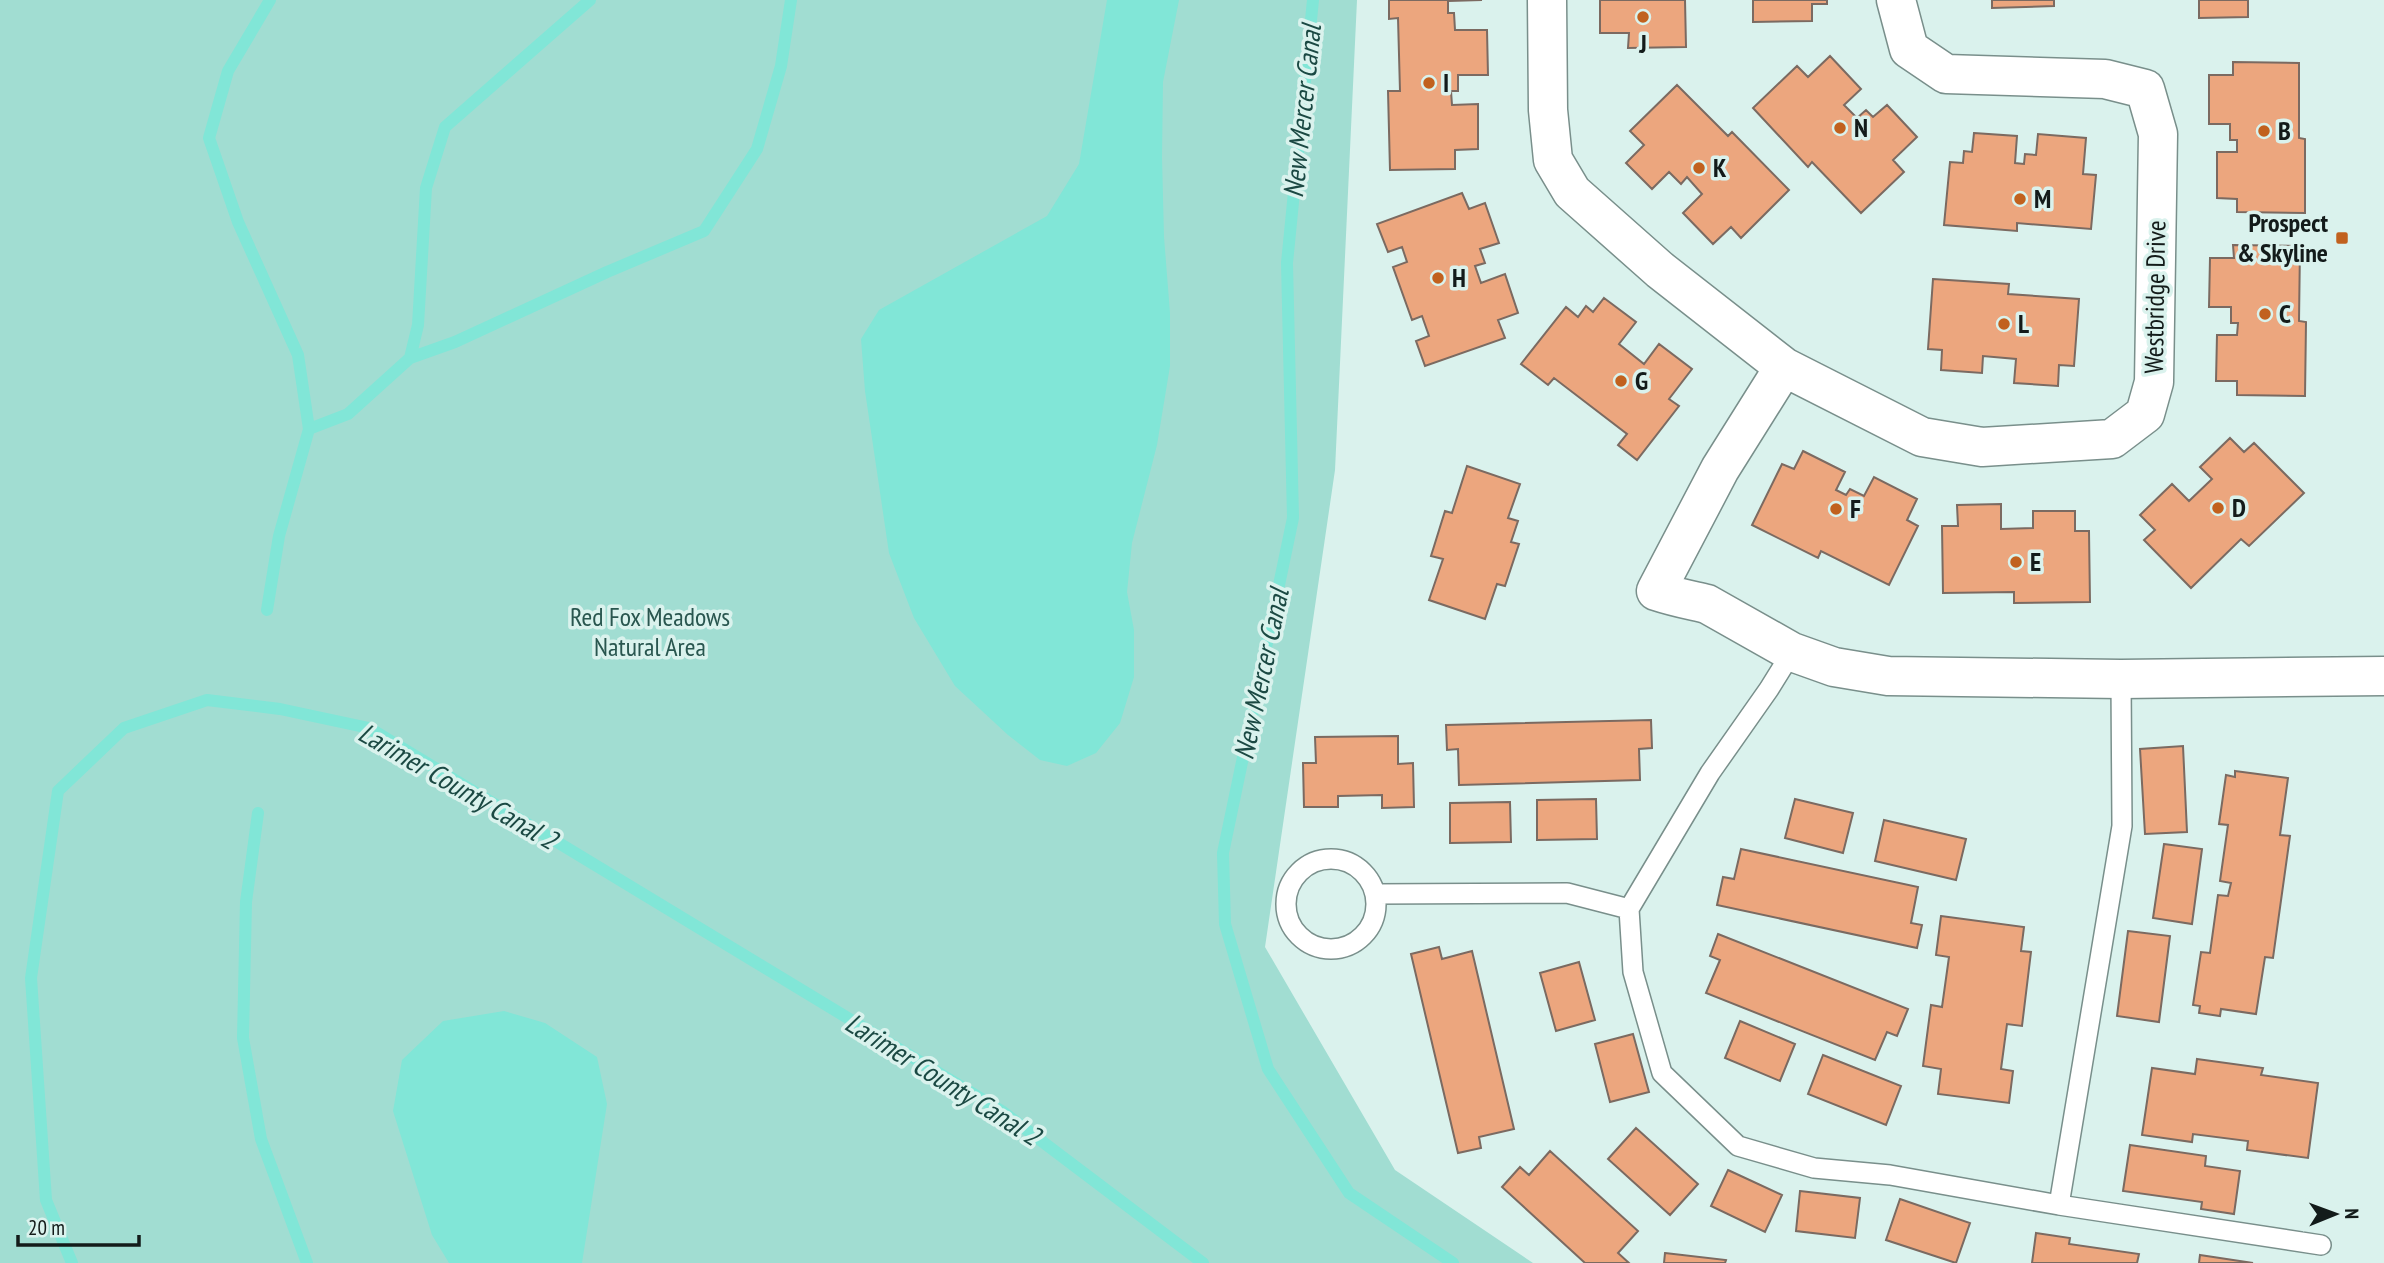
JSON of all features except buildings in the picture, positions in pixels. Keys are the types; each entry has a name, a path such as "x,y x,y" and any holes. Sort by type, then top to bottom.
{"street":[{"name":"Westbridge Drive","path":"1546,0 1548,110 1553,160 1572,192 1660,270 1784,367 1923,437 1982,447 2112,439 2145,414 2154,382 2158,134 2145,89 2105,79 1946,74 1909,49 1896,0"},
{"path":"1784,367 1720,469 1656,591 1681,600 1707,604 1791,652 1834,667 1888,676 2121,680 2384,676"}],"lane":[{"path":"1791,652 1769,689 1710,772 1629,909 1633,972 1662,1073 1738,1146 1814,1168 1891,1175 2059,1205 2321,1245"},
{"path":"2059,1205 2122,826 2121,680"},
{"path":"1322,860 1349,863 1366,876 1375,894 1376,910 1371,925 1362,938 1348,946 1334,949 1311,944 1294,929 1287,914 1286,898 1290,885 1298,874 1322,860"},
{"path":"1375,894 1567,893 1629,909"}],"green space":[{"name":"Red Fox Meadows Natural Area","path":"0,0 1357,0 1335,470 1265,947 1395,1170 1533,1263 0,1263"}],"shaded area":[{"path":"1107,0 1179,0 1163,82 1162,157 1170,366 1157,445 1132,543 1127,592 1134,630 1134,677 1120,723 1096,753 1067,766 1040,760 1008,735 955,686 914,618 889,553 865,391 861,339 879,310 1047,216 1079,164"},
{"path":"504,1011 545,1023 597,1057 607,1104 582,1263 449,1263 432,1235 393,1111 402,1060 443,1021"}],"waterway":[{"path":"267,610 279,536 309,429 298,355 238,222 209,138 228,71 270,0"},
{"path":"309,429 348,414 410,358 418,325 426,188 445,127 590,0"},
{"path":"410,358 455,342 704,231 757,149 781,66 791,0"},
{"name":"New Mercer Canal","path":"1313,0 1287,263 1293,518 1223,853 1225,924 1268,1069 1349,1193 1453,1263"},
{"name":"Larimer County Canal 2","path":"72,1263 46,1200 31,978 58,791 124,728 207,700 280,709 369,728 1003,1112 1203,1263"},
{"path":"258,813 246,902 243,1038 261,1139 307,1263"}],"place":[{"name":"J","path":"1643,17"},
{"name":"I","path":"1429,83"},
{"name":"N","path":"1840,128"},
{"name":"B","path":"2264,131"},
{"name":"K","path":"1699,168"},
{"name":"M","path":"2020,199"},
{"name":"Prospect & Skyline","path":"2342,238"},
{"name":"H","path":"1438,278"},
{"name":"C","path":"2265,314"},
{"name":"L","path":"2004,324"},
{"name":"G","path":"1621,381"},
{"name":"D","path":"2218,508"},
{"name":"F","path":"1836,509"},
{"name":"E","path":"2016,562"}]}
